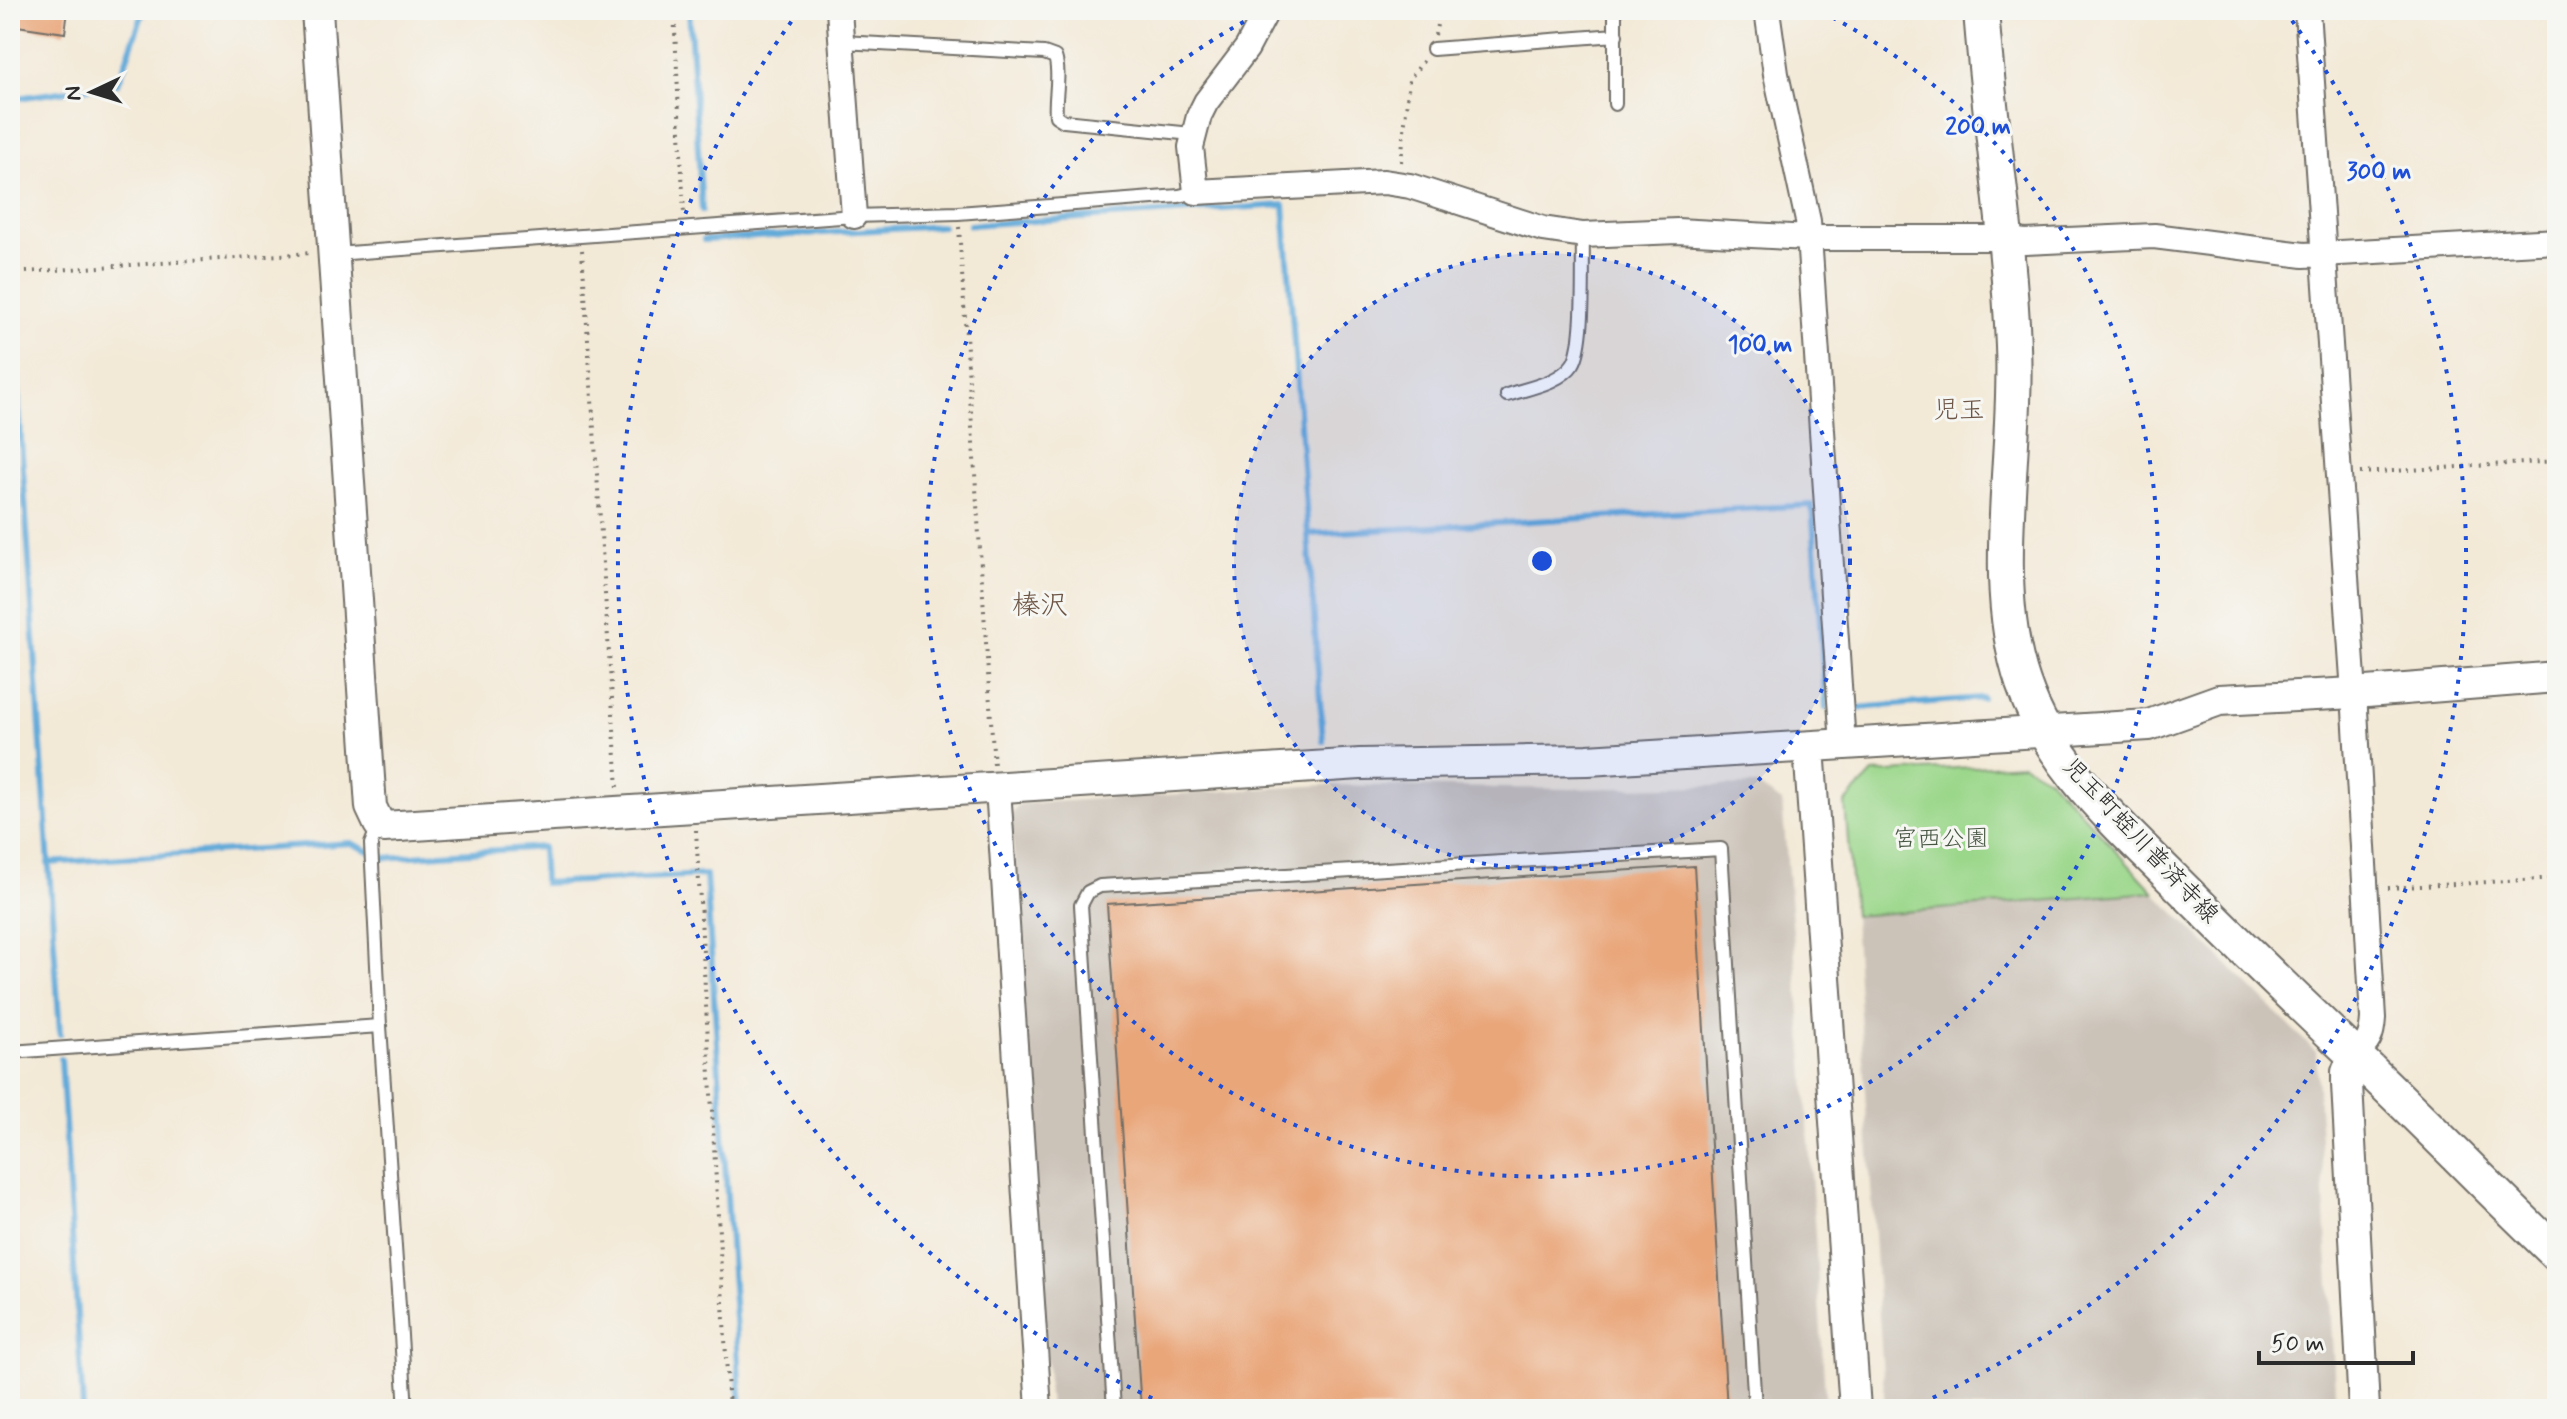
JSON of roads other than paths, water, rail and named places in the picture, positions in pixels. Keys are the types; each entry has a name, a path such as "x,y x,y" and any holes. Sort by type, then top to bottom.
{"main road":[{"name":"児玉町蛭川普済寺線","path":"1981,10 1985,69 2007,241 2014,382 2006,602 2015,660 2043,730 2059,756 2098,804 2557,1254"}],"street":[{"path":"317,10 371,807 379,824 394,828 1360,764 1588,760 2149,725 2219,700 2557,677"},
{"path":"839,10 854,216"},
{"path":"1267,10 1247,48 1206,102 1192,134 1196,192 1384,182 1543,229 1583,235 1677,231 1809,238 2007,241 2154,236 2304,255 2557,241"},
{"path":"1767,10 1776,74 1802,190 1809,238 1843,745"},
{"path":"2307,10 2340,474 2373,1027 2367,1045 2354,1055 2347,1072 2364,1409"},
{"path":"1809,747 1855,1409"},
{"path":"998,788 1039,1409"}],"lane":[{"path":"1615,10 1615,104"},
{"path":"1433,49 1616,35"},
{"path":"842,42 1044,53 1055,57 1058,66 1056,116 1064,121 1192,134"},
{"path":"335,254 854,216 958,213 1179,196 1196,192"},
{"path":"1507,395 1556,378 1573,364 1580,338 1583,235"},
{"path":"379,824 371,844 406,1409"},
{"path":"1114,1409 1081,905 1088,892 1100,886 1721,849 1755,1409"},
{"path":"10,1052 380,1026"}],"waterway":[{"path":"10,99 118,84 144,10"},
{"path":"689,10 702,210"},
{"path":"970,225 1284,205 1323,741"},
{"path":"704,240 942,226"},
{"path":"10,272 60,1034"},
{"path":"1308,534 1812,505 1826,708"},
{"path":"1857,708 1982,698"},
{"path":"48,863 351,843 384,858 542,847 544,883 706,875 741,1409"},
{"path":"61,1059 83,1409"}],"district":[{"name":"児玉","path":"1959,411"},
{"name":"榛沢","path":"1040,606"}],"park label":[{"name":"宮西公園","path":"1941,839"}]}
